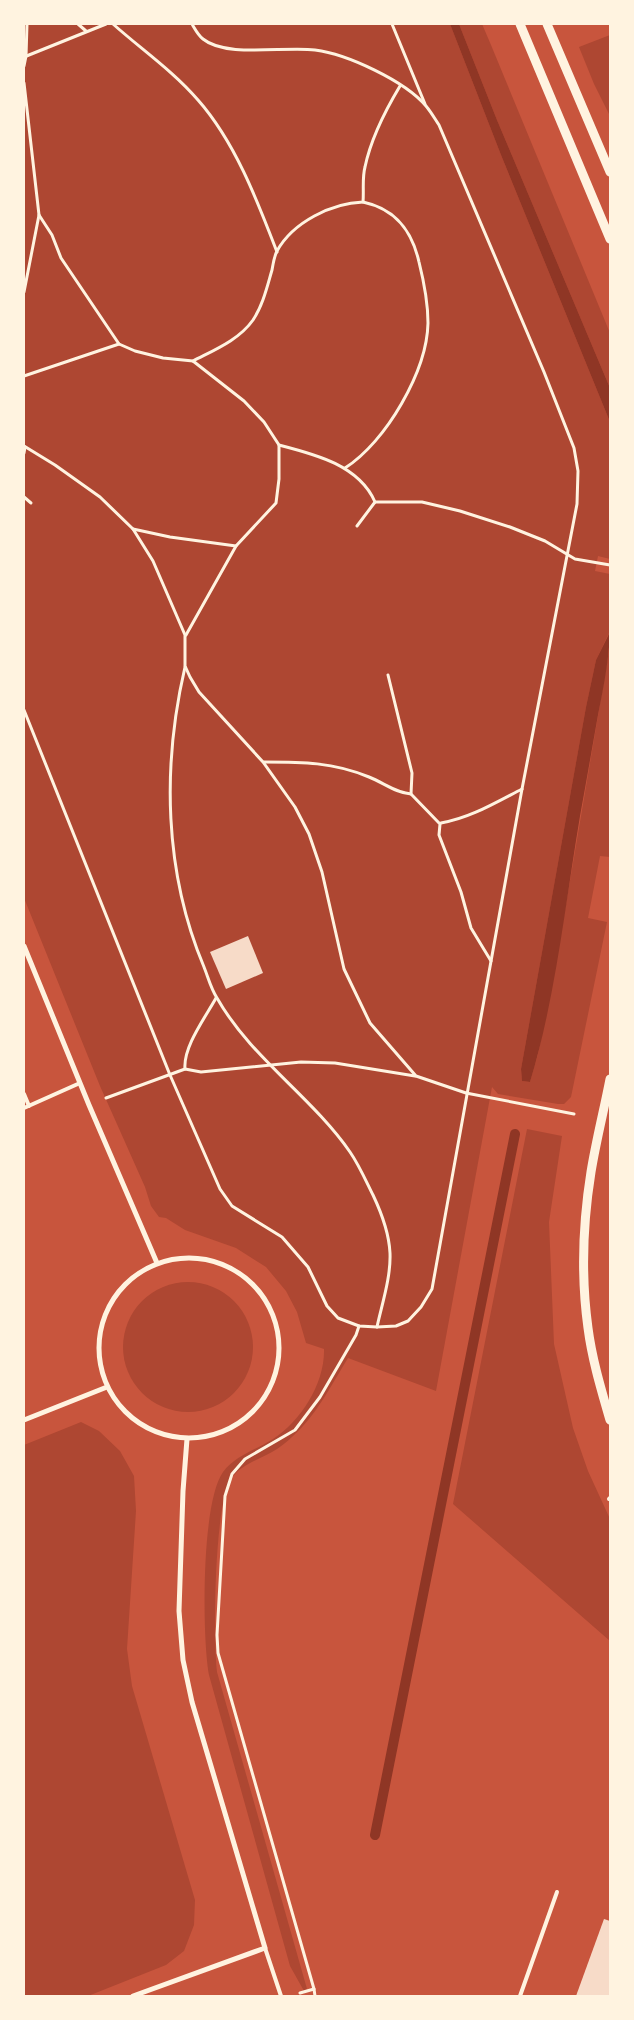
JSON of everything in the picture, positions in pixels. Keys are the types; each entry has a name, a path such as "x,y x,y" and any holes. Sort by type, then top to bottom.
{"street":[{"path":"520,24 610,239"},
{"path":"547,24 610,172"},
{"path":"24,946 88,1105 157,1263"},
{"path":"610,1079 592,1171 587,1208 585,1269 588,1326 596,1370 610,1420"},
{"path":"185,1257 195,1258 214,1261 240,1273 261,1293 274,1318 280,1347 275,1375 262,1401 242,1421 216,1434 187,1439 154,1432 126,1414 107,1387 99,1358 100,1328 111,1300 131,1278 157,1263 185,1257"},
{"path":"24,1420 107,1387"},
{"path":"133,1996 265,1948 192,1702 183,1660 179,1611 183,1491 187,1439"}],"lane":[{"path":"24,1108 80,1083"},
{"path":"24,1094 29,1106"},
{"path":"520,1996 557,1892"},
{"path":"265,1948 281,1996"}],"path":[{"path":"24,66 27,24"},
{"path":"78,24 86,31"},
{"path":"25,56 106,24"},
{"path":"113,24 177,78 200,101 228,142 277,252"},
{"path":"192,24 201,38 214,46 252,50 316,50 346,58 374,69 425,105"},
{"path":"24,710 170,1075 220,1189 232,1206 282,1237 308,1267 326,1306 338,1318 359,1326 377,1327 396,1326 408,1321 421,1307 432,1289 522,789 577,504 578,471 574,448 544,372 439,125 425,105 392,24"},
{"path":"24,83 39,214 24,292"},
{"path":"364,202 364,169 372,141 388,106 400,86"},
{"path":"193,361 234,339 253,320 265,296 277,252 298,228 318,214 348,202 364,202 378,205 390,212 402,224 416,248 426,286 428,324 423,352 404,399 376,440 345,468"},
{"path":"39,214 52,235 61,258 119,344 135,352 163,358 193,361 244,401 264,422 279,445 279,478 276,503 236,546 185,635"},
{"path":"24,376 119,344"},
{"path":"279,445 308,452 345,468 370,490 375,502"},
{"path":"24,452 24,447 56,465 100,497 133,529 153,561 185,635 185,666 173,741 170,809 172,841 180,893 187,921 216,998 254,1049 310,1104 351,1152 366,1180 384,1220 390,1254 389,1270 377,1327"},
{"path":"24,497 31,503"},
{"path":"375,502 422,502 460,512 510,526 545,541 575,559 610,565"},
{"path":"357,526 375,502"},
{"path":"133,529 170,537 236,546"},
{"path":"185,666 199,692 263,762 295,807 309,834 322,872 344,969 356,999 370,1023 416,1076"},
{"path":"388,675 412,773 412,794"},
{"path":"263,762 309,761 338,767 369,777 402,793 412,794 440,824 439,835 461,892 471,928 491,962"},
{"path":"440,824 476,814 522,789"},
{"path":"185,1069 184,1060 188,1050 216,998"},
{"path":"88,1105 185,1069 201,1072 270,1065 335,1062 416,1076 466,1093 574,1114"},
{"path":"315,1996 218,1653 217,1635 225,1496 232,1474 245,1459 295,1430 320,1397 356,1335 359,1326"},
{"path":"299,1994 314,1989"}],"shaded area":[{"path":"24,24 450,24 501,155 610,422 610,559 598,556 595,571 610,574 609,633 596,660 586,707 521,1069 522,1081 530,1082 538,1054 553,981 610,645 610,857 600,856 588,918 607,922 571,1097 564,1104 558,1104 498,1094 492,1087 436,1391 348,1358 323,1399 301,1428 277,1449 239,1470 231,1479 225,1493 216,1572 215,1631 217,1672 307,1989 304,1991 290,1966 209,1675 205,1631 205,1570 211,1511 216,1488 223,1472 240,1457 273,1439 302,1412 316,1388 323,1362 324,1349 306,1343 297,1312 286,1291 266,1267 236,1248 185,1230 166,1218 159,1217 151,1206 145,1187 100,1086 24,898"},
{"path":"450,24 459,24 497,120 610,388 610,422 501,155"},
{"path":"459,24 482,24 491,45 610,333 610,388 497,120"},
{"path":"610,35 610,116 579,47"},
{"path":"610,625 606,670 547,1017 530,1082 522,1081 521,1069 586,707 596,660 609,634"},
{"path":"527,1129 562,1136 549,1222 554,1344 573,1428 588,1471 610,1519 610,1641 453,1504"},
{"path":"188,1282 201,1283 213,1287 234,1301 248,1322 252,1334 252,1360 248,1372 234,1393 213,1407 201,1411 188,1412 175,1411 163,1407 142,1393 128,1372 124,1360 123,1347 124,1334 128,1322 142,1301 163,1287 175,1283"},
{"path":"81,1422 99,1431 120,1451 134,1476 136,1511 127,1649 132,1686 195,1900 194,1925 184,1951 166,1965 88,1996 24,1996 24,1445"}],"building":[{"path":"248,936 263,973 226,989 210,952"},
{"path":"604,1919 610,1921 610,1996 576,1996"}],"waterway":[{"path":"375,1835 515,1134"}]}
